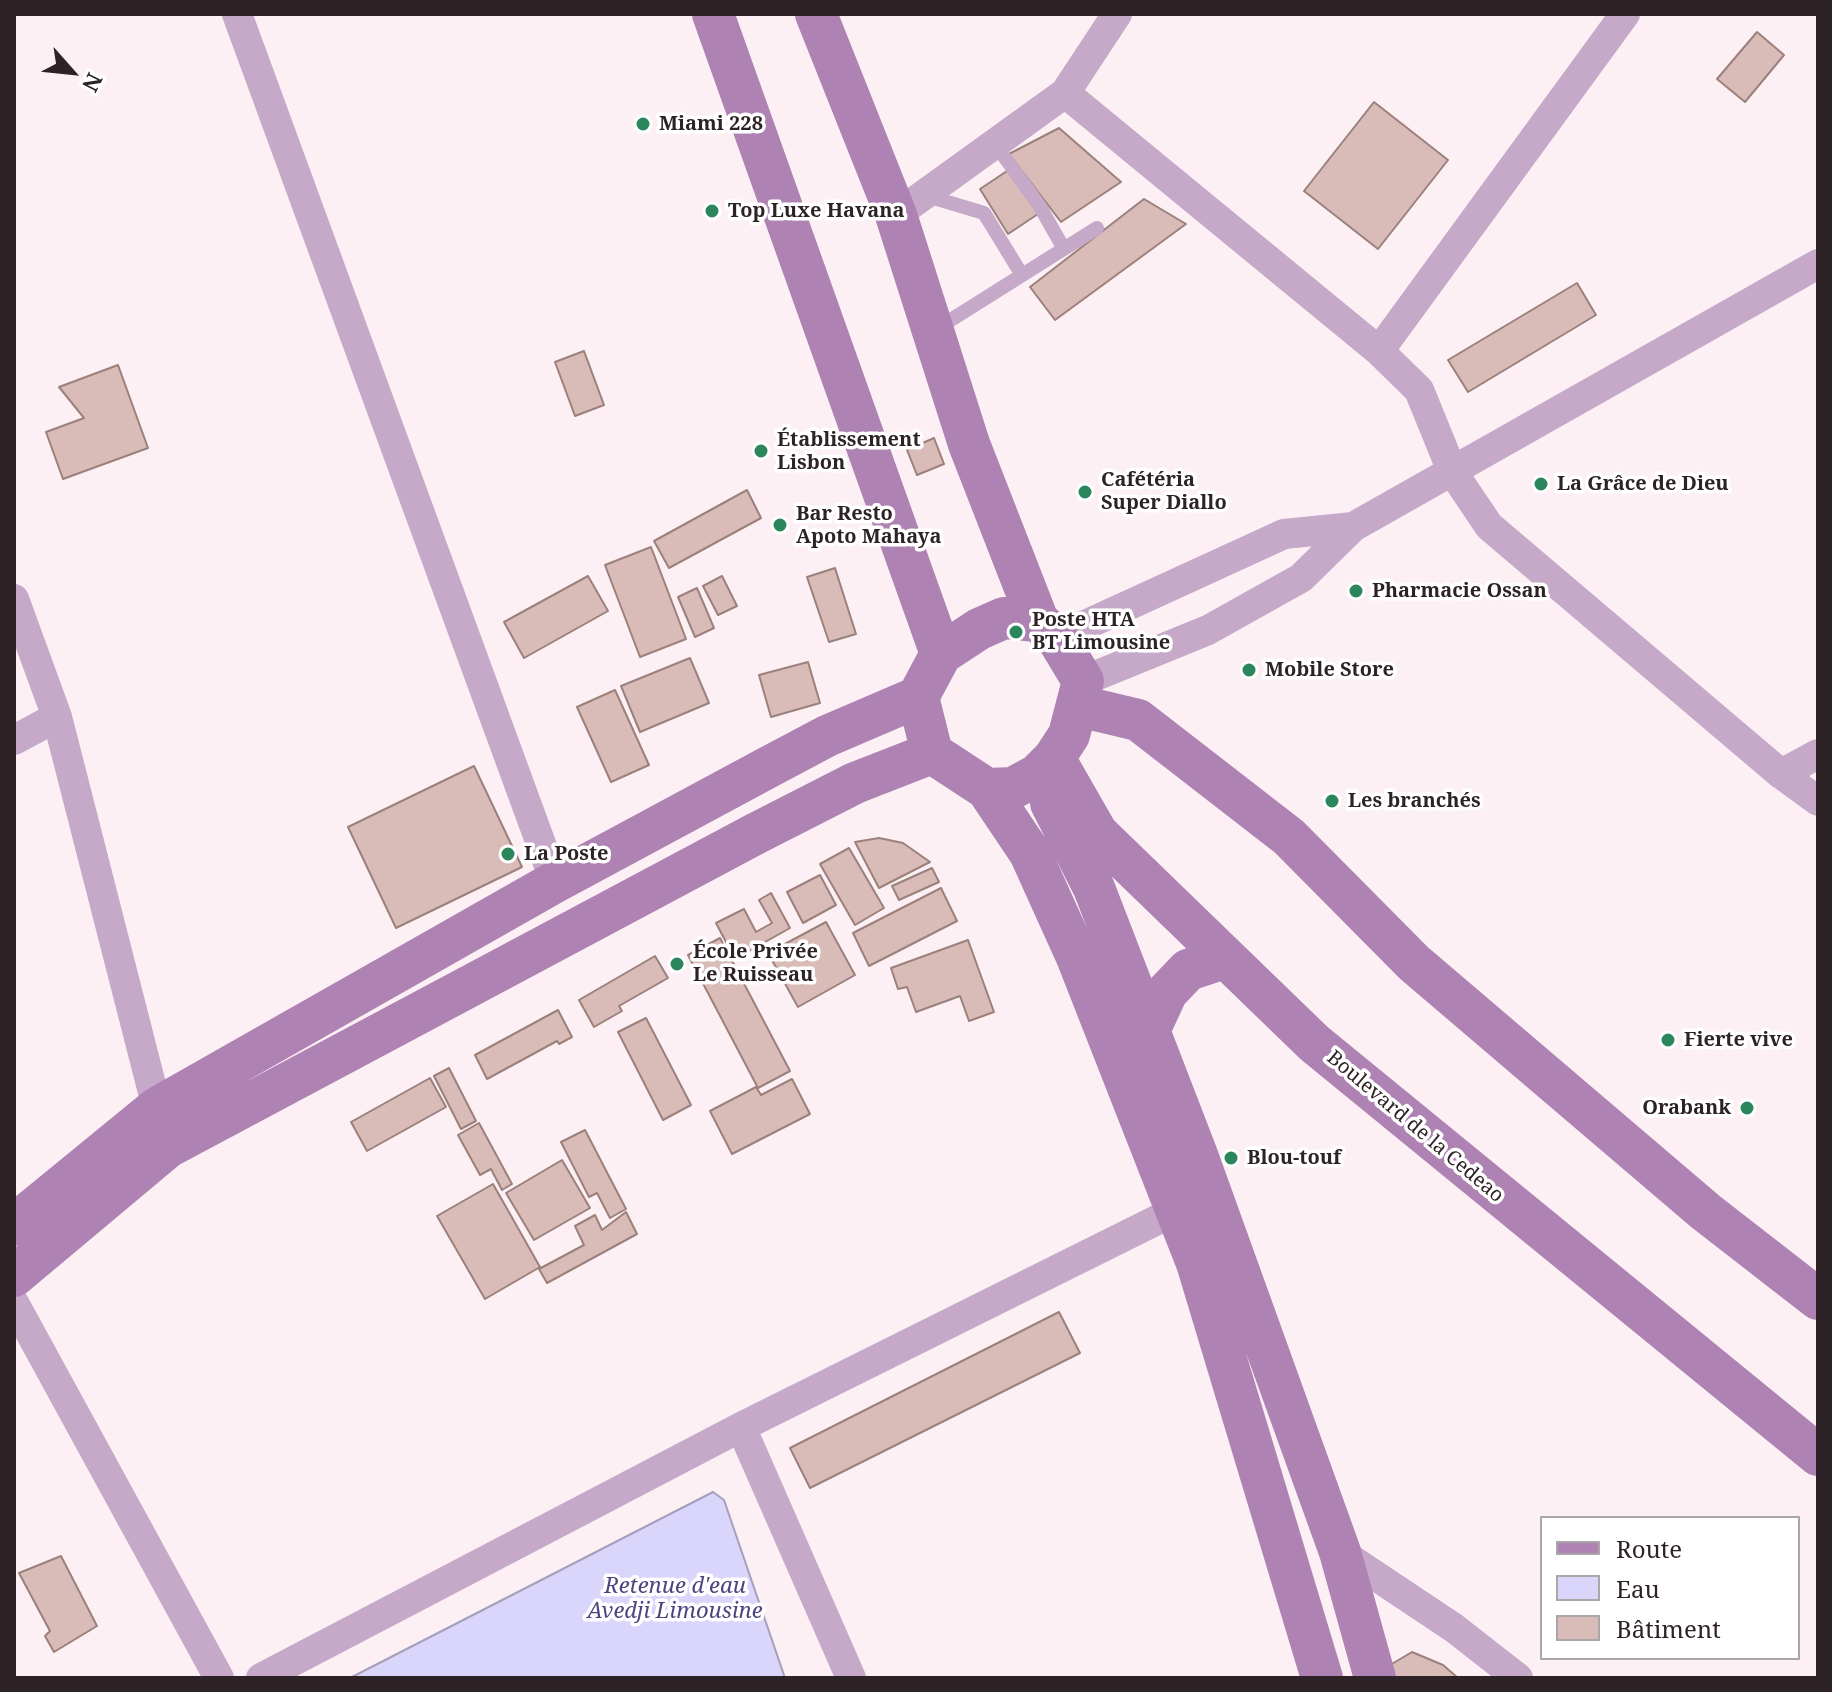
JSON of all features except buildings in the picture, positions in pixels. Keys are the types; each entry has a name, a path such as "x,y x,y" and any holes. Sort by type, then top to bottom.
{"main road":[{"path":"713,14 941,654"},
{"path":"816,14 910,205 933,331 958,435 1047,630 1081,694 1138,720 1289,837 1414,963 1706,1212 1818,1299"},
{"path":"14,1225 157,1108 555,882 827,736 918,697 941,654 979,629 1004,618 1047,630"},
{"path":"987,789 1013,788 1046,767 1069,735 1081,694"},
{"path":"918,697 932,753 987,789 1030,853 1077,957 1197,1263 1322,1678"},
{"path":"14,1276 168,1147 755,834 855,783 932,753"},
{"path":"1046,767 1149,1031 1340,1552 1375,1678"},
{"name":"Boulevard de la Cedeao","path":"1046,767 1097,833 1314,1043 1818,1455"},
{"path":"1149,1031 1167,992 1188,970 1221,959 1229,962"}],"street":[{"path":"237,14 555,882"},
{"path":"910,205 1065,93 1117,14"},
{"path":"1379,351 1625,14"},
{"path":"1065,93 1379,351 1419,390 1452,471 1489,526 1781,774 1818,801"},
{"path":"1081,694 1208,630 1301,578 1353,527 1818,264"},
{"path":"1047,630 1284,534 1353,527"},
{"path":"14,599 57,717 157,1108"},
{"path":"14,740 57,717"},
{"path":"1781,774 1818,754"},
{"path":"261,1678 741,1427 1175,1211"},
{"path":"14,1303 219,1678"},
{"path":"741,1427 851,1678"},
{"path":"1340,1552 1454,1628 1518,1678"}],"lane":[{"path":"995,144 1039,205 1064,249"},
{"path":"910,205 984,213 1022,275"},
{"path":"933,331 1097,228"}],"water":[{"name":"Retenue d'eau Avedji Limousine","path":"713,1492 724,1500 785,1678 350,1678"}],"place":[{"name":"Miami 228","path":"643,124"},
{"name":"Top Luxe Havana","path":"712,211"},
{"name":"Établissement Lisbon","path":"761,451"},
{"name":"La Grâce de Dieu","path":"1541,484"},
{"name":"Cafétéria Super Diallo","path":"1085,492"},
{"name":"Bar Resto Apoto Mahaya","path":"780,525"},
{"name":"Pharmacie Ossan","path":"1356,591"},
{"name":"Poste HTA BT Limousine","path":"1016,632"},
{"name":"Mobile Store","path":"1249,670"},
{"name":"Les branchés","path":"1332,801"},
{"name":"La Poste","path":"508,854"},
{"name":"École Privée Le Ruisseau","path":"677,964"},
{"name":"Fierte vive","path":"1668,1040"},
{"name":"Orabank","path":"1747,1108"},
{"name":"Blou-touf","path":"1231,1158"}]}
